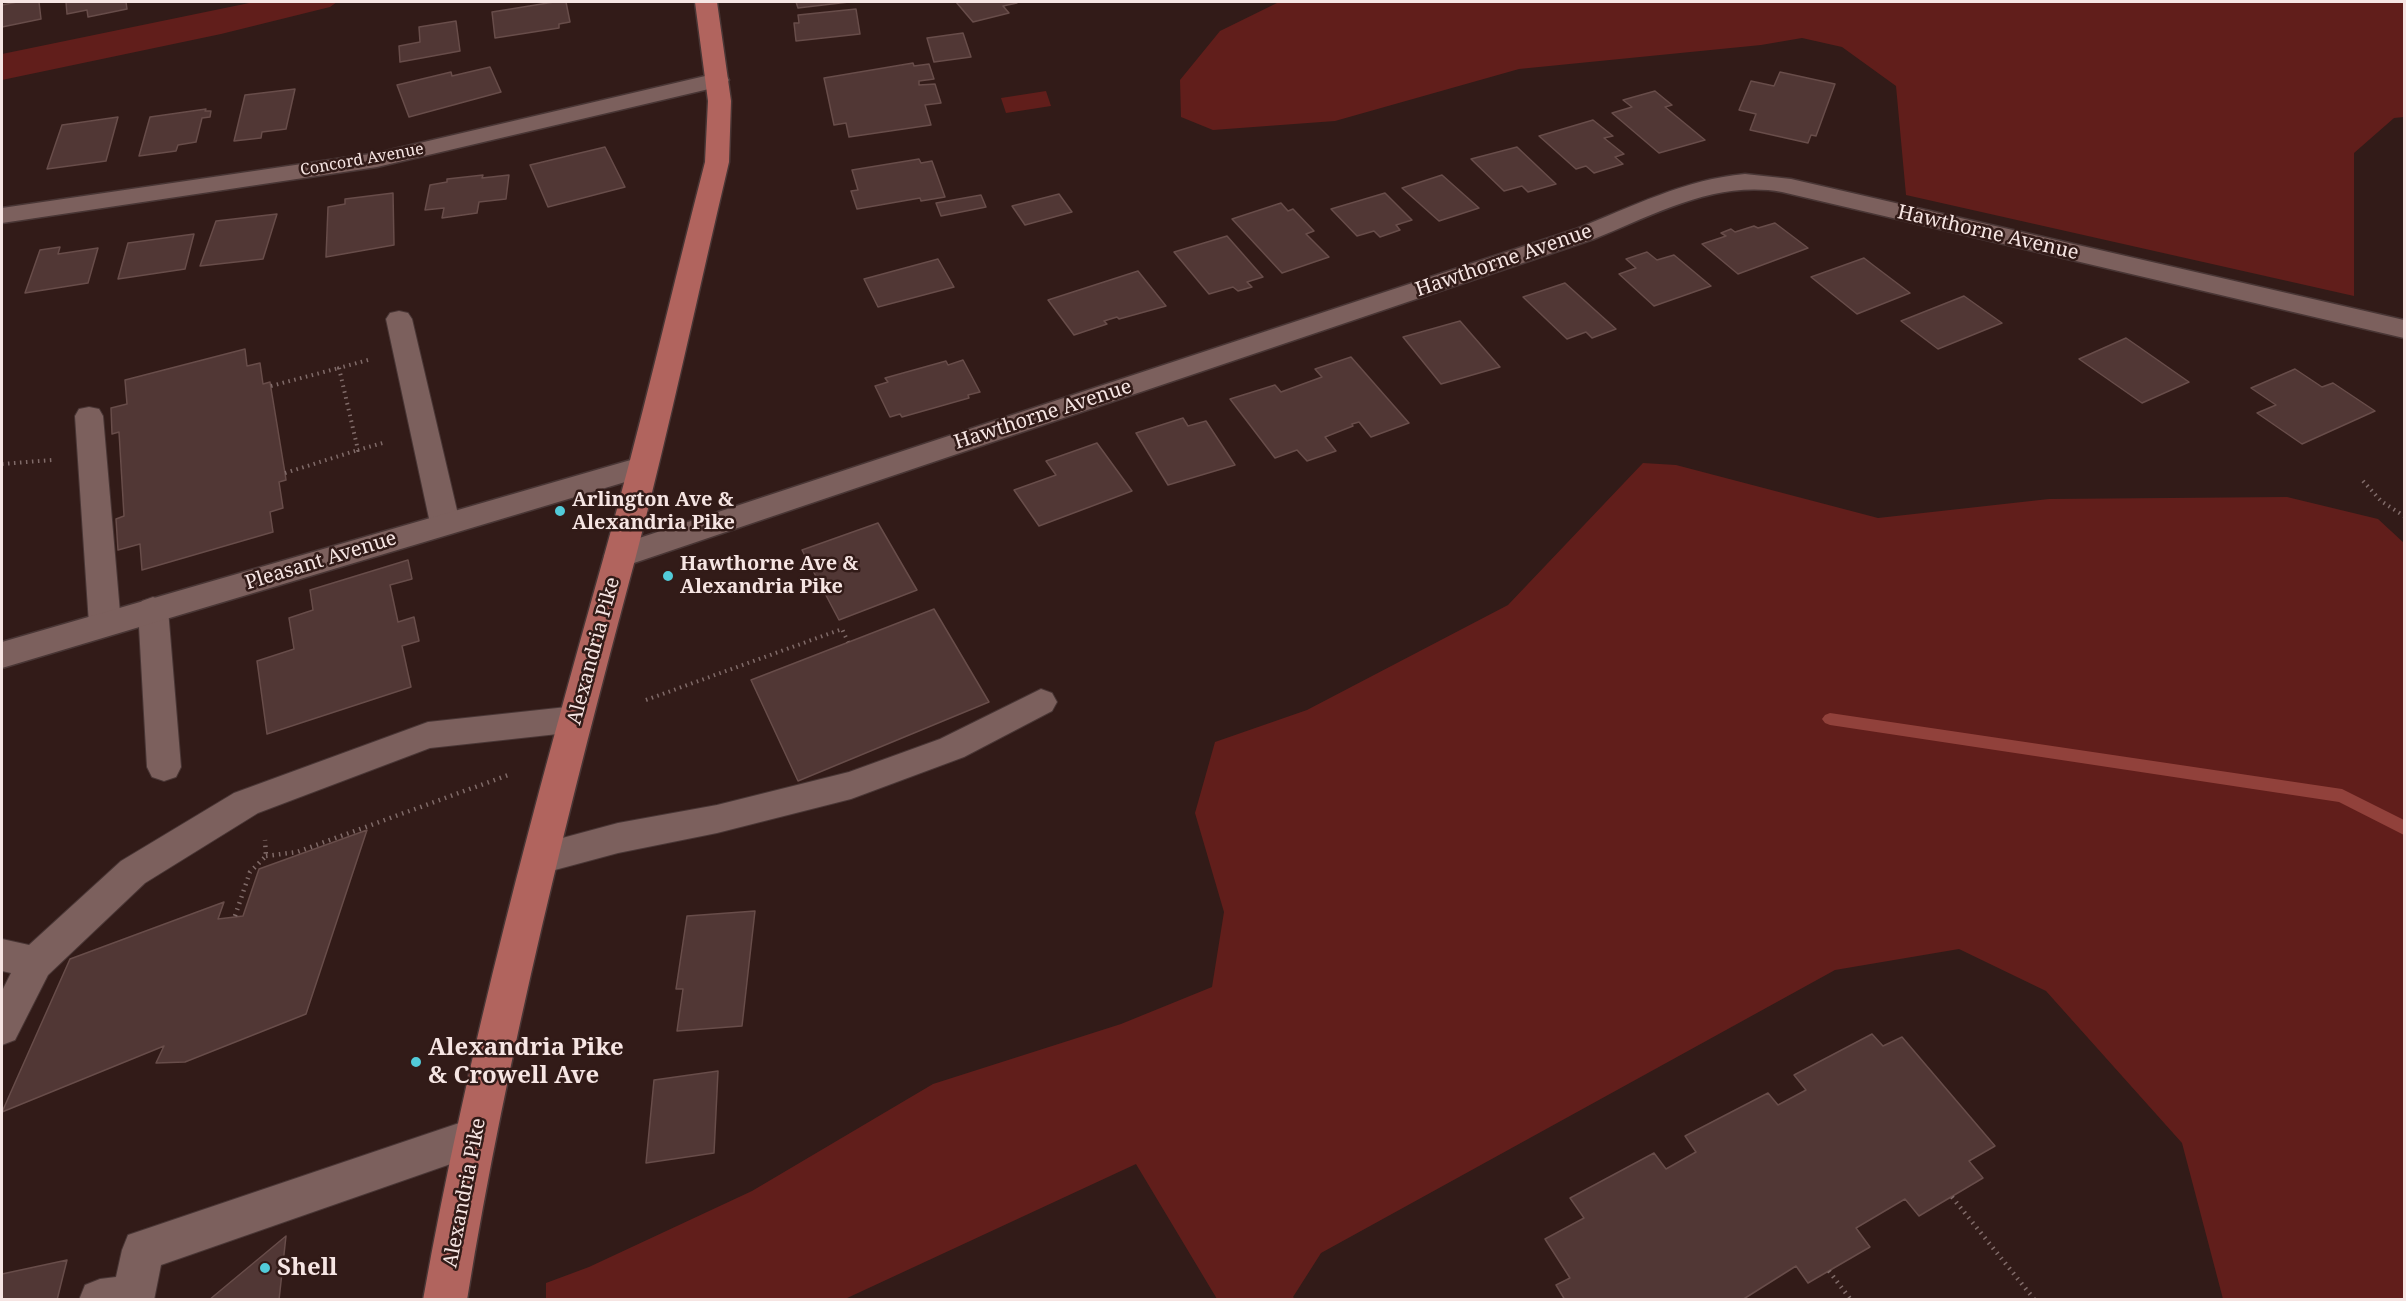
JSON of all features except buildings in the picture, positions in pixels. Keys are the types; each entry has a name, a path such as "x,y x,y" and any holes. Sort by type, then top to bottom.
{"main road":[{"name":"Alexandria Pike","path":"445,1299 474,1137 540,859 620,556 717,162 722,130 718,80 706,2"}],"street":[{"name":"Concord Avenue","path":"2,216 377,160 718,80"},
{"name":"Hawthorne Avenue","path":"620,556 1585,234 1710,187 1743,181 1778,184 2404,329"},
{"name":"Pleasant Avenue","path":"2,656 153,609 641,467"}],"lane":[{"path":"399,319 445,523"},
{"path":"89,416 105,624"},
{"path":"153,609 164,767"},
{"path":"540,859 618,838 717,819 850,785 952,748 1041,702"},
{"path":"2,1028 18,959 132,872 246,803 428,735 576,719"},
{"path":"122,1299 143,1250 474,1137"}],"path":[{"path":"271,386 406,350"},
{"path":"339,368 358,450"},
{"path":"285,473 424,430"},
{"path":"2363,481 2381,501 2404,516"},
{"path":"646,700 842,629 848,642"},
{"path":"235,916 250,872 266,856 297,852 511,774"},
{"path":"246,803 266,842 266,856"},
{"path":"1952,1197 2034,1299"},
{"path":"1829,1271 1851,1299"}],"shaded area":[{"path":"254,2 337,2 330,7 221,34 2,80 2,54"},
{"path":"1279,2 2404,2 2404,117 2394,118 2354,153 2354,296 1906,195 1896,86 1842,47 1802,38 1761,45 1519,69 1335,121 1213,130 1181,117 1180,80 1220,31"},
{"path":"1046,91 1051,106 1006,113 1001,98"},
{"path":"1643,463 1676,465 1878,518 2049,499 2287,497 2378,519 2404,543 2404,1299 2223,1299 2182,1143 2046,991 1959,949 1835,970 1321,1253 1293,1297 1295,1299 1217,1299 1136,1164 845,1299 546,1299 546,1283 589,1267 752,1191 933,1084 1121,1024 1212,987 1224,912 1195,813 1215,742 1307,710 1508,605"}],"waterway":[{"path":"1830,719 2342,796 2404,828"}],"place":[{"name":"Arlington Ave & Alexandria Pike","path":"560,511"},
{"name":"Hawthorne Ave & Alexandria Pike","path":"668,576"},
{"name":"Alexandria Pike & Crowell Ave","path":"416,1062"},
{"name":"Shell","path":"265,1268"}]}
